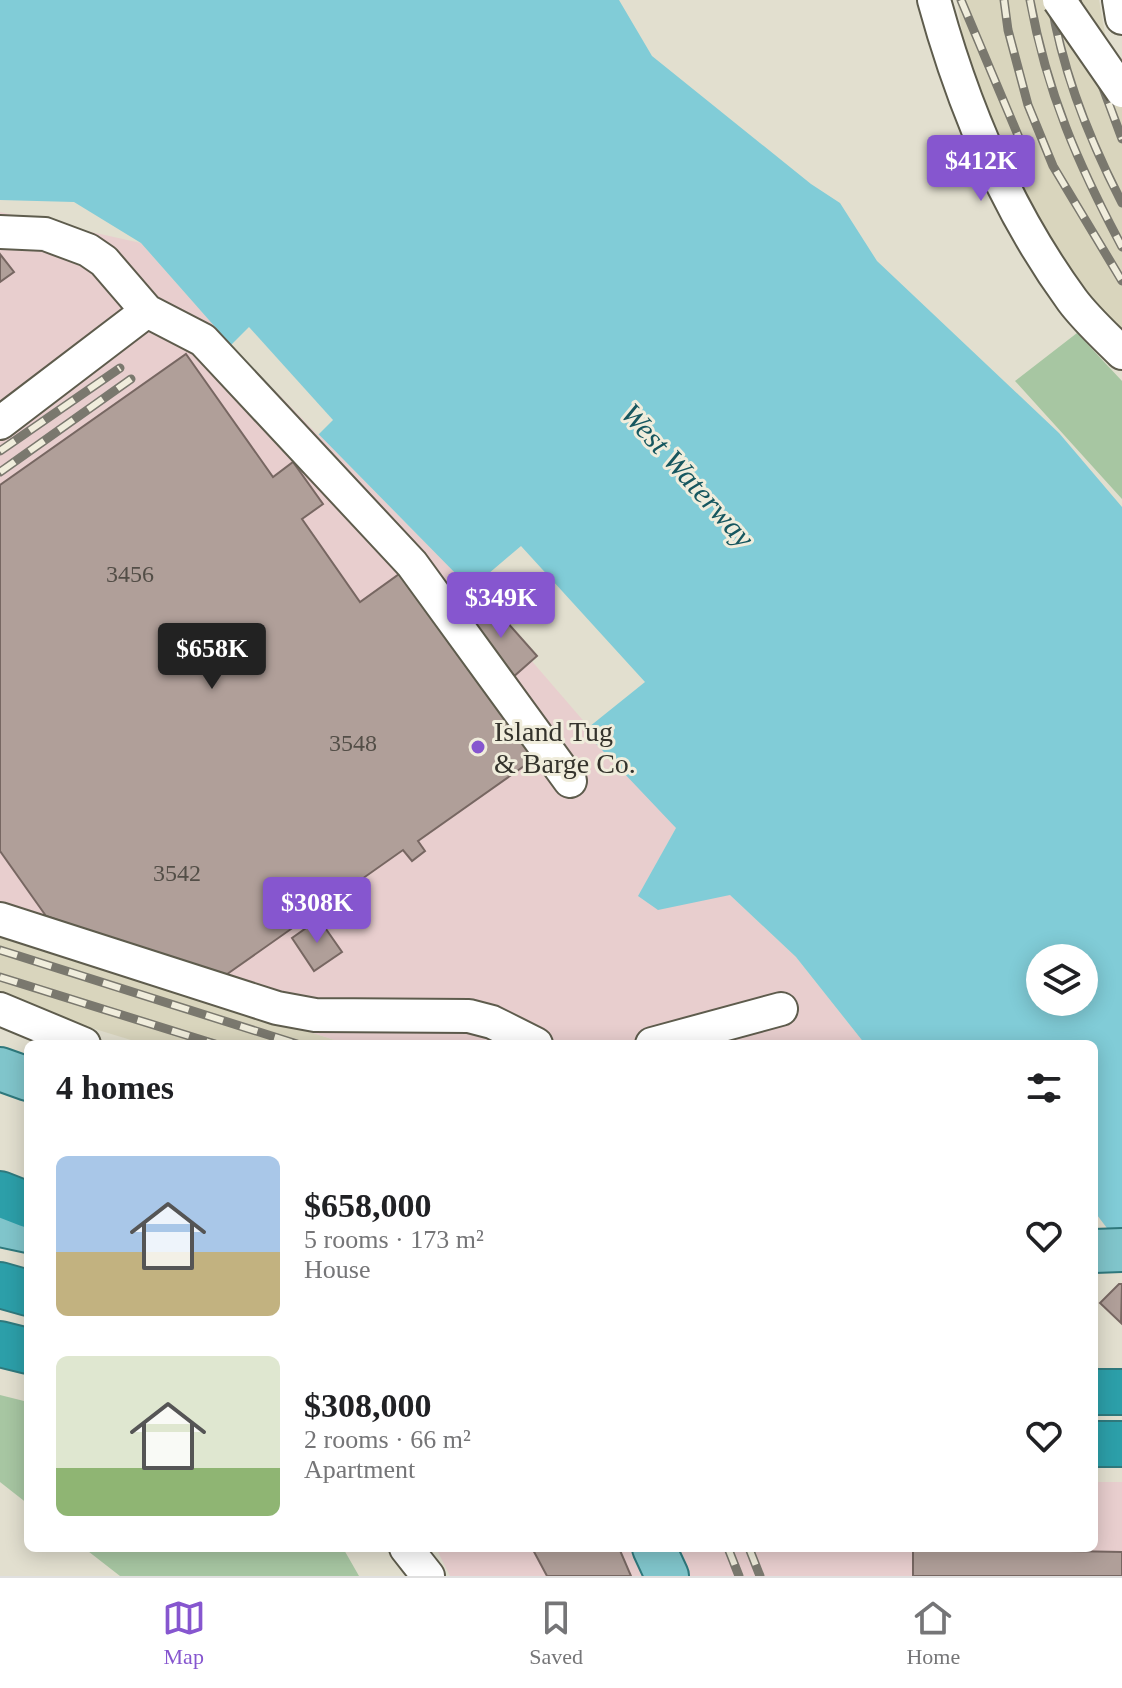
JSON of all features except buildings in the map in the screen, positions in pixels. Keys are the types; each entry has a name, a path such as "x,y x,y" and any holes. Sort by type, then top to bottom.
{"highway":[{"path":"0,1194 24,1203"},
{"path":"0,1285 24,1292"},
{"path":"0,1346 24,1351"},
{"path":"1098,1392 1122,1392"},
{"path":"1098,1444 1122,1444"}],"main road":[{"path":"0,1069 24,1078"},
{"path":"0,1225 24,1230"},
{"path":"1098,1251 1122,1250"},
{"path":"656,1552 667,1576"}],"street":[{"path":"934,0 949,52 981,136 1023,227 1073,302 1122,353"},
{"path":"1059,0 1122,91"},
{"path":"1119,0 1122,18"},
{"path":"0,232 45,234 88,250 104,261 147,311 203,340 412,564 570,781"},
{"path":"0,423 147,311"},
{"path":"0,919 277,1008 315,1015 469,1016 492,1022 528,1040"},
{"path":"0,1009 74,1040"},
{"path":"667,1040 781,1009"},
{"path":"409,1552 428,1576"}],"shaded area":[{"path":"957,0 1099,0 1108,50 1122,82 1122,330 1097,306 1025,204 970,82"},
{"path":"0,212 141,243 231,345 461,579 676,828 639,895 730,895 796,957 862,1040 335,1040 0,932"},
{"path":"0,932 335,1040 131,1040 0,1000"},
{"path":"1098,1482 1122,1482 1122,1576 450,1576 438,1552 1098,1552"}],"green space":[{"path":"1077,333 1122,381 1122,499 1015,381"},
{"path":"0,1395 24,1401 24,1501 0,1482"},
{"path":"89,1552 345,1552 359,1576 120,1576"}],"water":[{"name":"West Waterway","path":"0,0 619,0 652,56 811,184 840,203 877,261 1059,433 1122,507 1122,1248 1098,1216 1098,1040 862,1040 796,957 730,895 658,910 638,896 676,828 584,731 645,682 521,546 481,580 461,579 231,345 141,243 74,202 0,200"}],"pier":[{"path":"249,327 333,420 318,435 231,345"}],"railway":[{"path":"961,0 1028,159"},
{"path":"1004,0 1008,30 1028,105 1053,166 1122,281"},
{"path":"1030,0 1045,66 1066,127 1122,247"},
{"path":"1051,0 1062,53 1078,104 1122,203"},
{"path":"1077,0 1096,69 1122,139"},
{"path":"0,451 120,368"},
{"path":"0,472 131,379"},
{"path":"0,950 284,1040"},
{"path":"0,977 202,1040"},
{"path":"730,1552 739,1576"},
{"path":"751,1552 760,1576"}],"place":[{"name":"Island Tug & Barge Co.","path":"478,747"}]}
